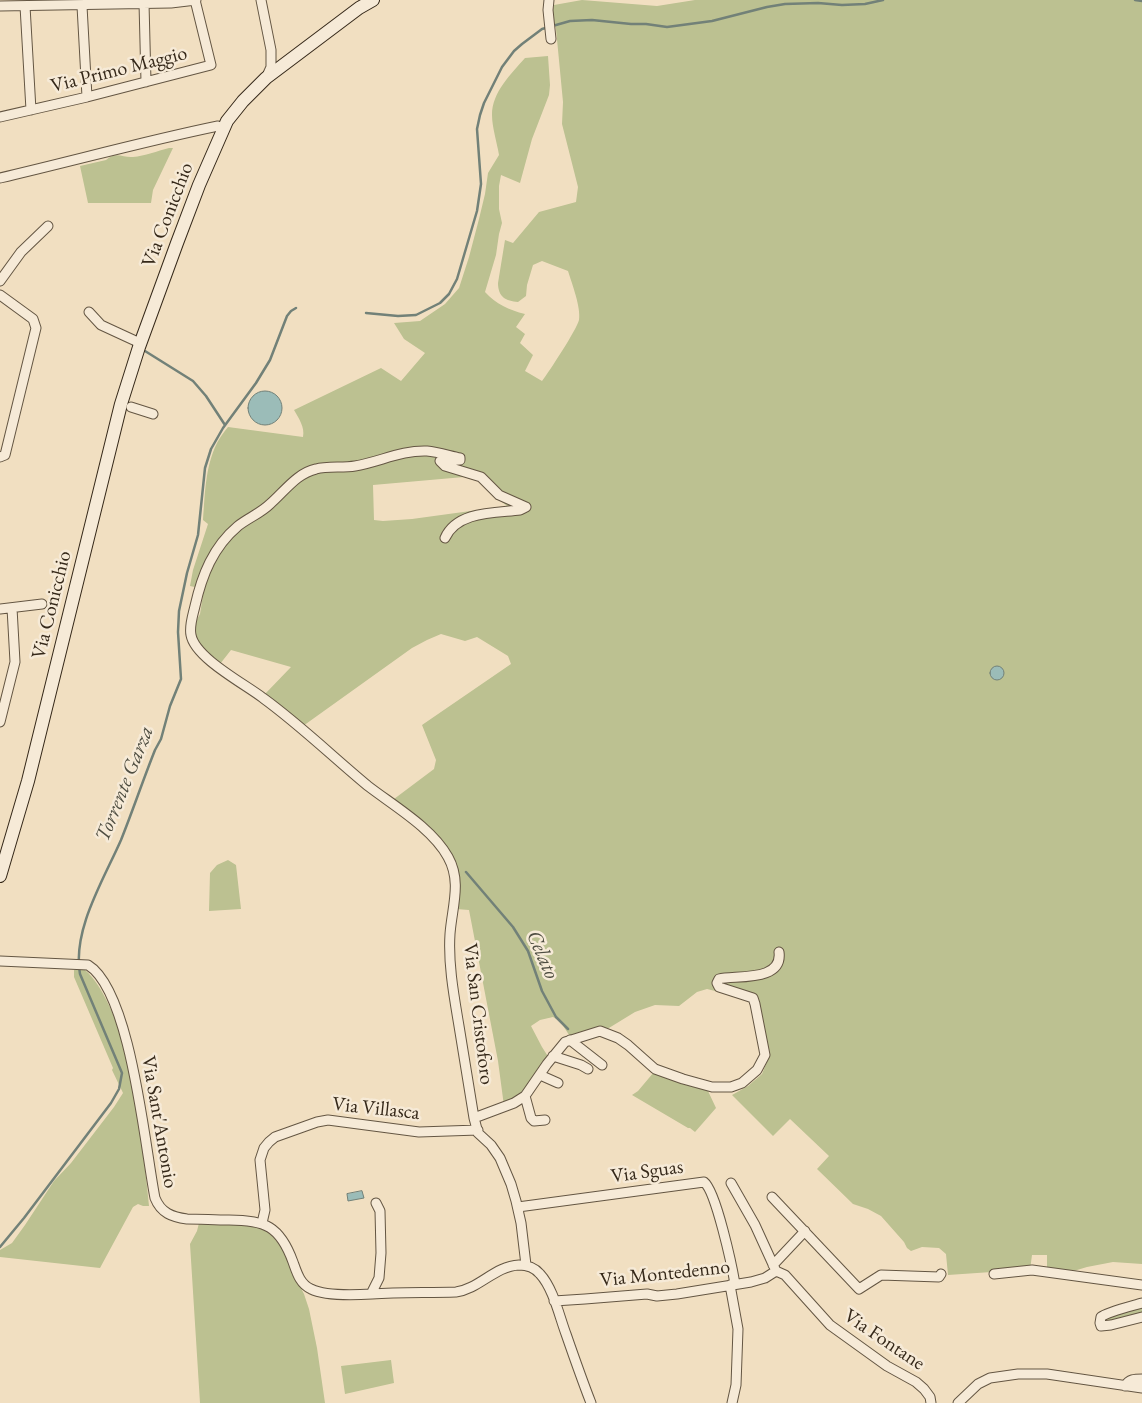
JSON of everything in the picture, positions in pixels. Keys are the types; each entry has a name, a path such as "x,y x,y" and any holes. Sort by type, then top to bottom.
{"main road":[{"path":"221,128 266,78 359,8 373,0"},
{"name":"Via Conicchio","path":"0,876 28,780 128,404 140,344 221,128"}],"street":[{"path":"0,6 82,6 171,3 195,0"},
{"name":"Via Primo Maggio","path":"0,117 211,65 195,0"},
{"path":"261,0 271,50 271,67 266,78"},
{"path":"549,0 548,10 551,39"},
{"path":"144,3 146,82"},
{"path":"25,6 31,110"},
{"path":"82,6 87,97"},
{"path":"271,50 276,59 283,64"},
{"name":"Via Conicchio","path":"0,178 162,138 221,128"},
{"path":"0,281 21,252 48,226"},
{"path":"0,295 33,319 36,328 4,455 0,457"},
{"path":"89,312 100,325 140,344"},
{"path":"128,404 153,414"},
{"name":"Via San Cristoforo","path":"445,538 448,530 459,522 477,514 520,510 526,507 499,495 481,477 445,466 440,461 460,460 460,458 428,451 405,453 366,465 344,468 317,468 301,475 268,506 238,526 224,540 212,556 205,570 190,629 195,646 208,659 264,698 369,786 417,822 437,842 447,856 454,870 456,885 450,935 453,991 474,1118 478,1130 503,1162 511,1184 518,1207 526,1266"},
{"path":"0,609 42,604"},
{"path":"0,722 3,700 15,662 12,608"},
{"path":"0,952 13,961"},
{"path":"474,1118 514,1103 525,1096 553,1056 566,1042 600,1031 618,1038 655,1069 712,1087 731,1087 742,1083 757,1070 765,1055 755,1004 753,998 719,987 717,983 719,979 728,977 740,978 768,972 776,968 780,957 779,952"},
{"name":"Via Sant'Antonio","path":"0,961 88,965 100,976 108,989 125,1036 146,1137 153,1190 158,1206 170,1216 187,1219 248,1220 262,1223"},
{"path":"570,1040 602,1065"},
{"path":"553,1056 588,1069"},
{"path":"540,1075 558,1083"},
{"path":"525,1096 531,1118 534,1121 545,1120"},
{"name":"Via Villasca","path":"262,1223 265,1210 260,1160 266,1145 272,1139 317,1122 328,1120 419,1132 478,1130"},
{"name":"Via Sguas","path":"518,1207 704,1182 708,1187 728,1249 732,1285"},
{"name":"Via Fontane","path":"731,1183 755,1225 775,1268 785,1275 830,1325 887,1366 916,1382 930,1397 931,1403"},
{"name":"Via Fontane","path":"772,1197 860,1289 881,1275 939,1277 941,1274"},
{"path":"371,1294 379,1278 381,1242 379,1205"},
{"path":"262,1223 275,1231 282,1239 300,1280 308,1287 322,1293 462,1292 502,1270 516,1266 526,1266 537,1270 547,1284 554,1300 591,1403"},
{"path":"775,1268 805,1231"},
{"name":"Via Montedenno","path":"554,1300 677,1294 751,1282 765,1278 775,1268"},
{"path":"994,1274 1032,1270 1142,1286"},
{"path":"379,1278 385,1294"},
{"path":"732,1285 738,1328 736,1385 732,1403"},
{"path":"1142,1303 1106,1313 1101,1317 1100,1323 1102,1326 1111,1325 1142,1316"},
{"path":"999,1368 1005,1376"},
{"path":"1018,1374 1021,1370 1048,1368"},
{"path":"958,1403 978,1384 990,1378 1018,1374 1047,1374 1142,1388"},
{"path":"1125,1386 1128,1382 1142,1379"}],"green space":[{"path":"582,0 657,6 695,0 1142,0 1142,1264 1113,1262 1067,1273 1047,1271 1047,1255 1032,1255 1030,1270 948,1275 946,1254 939,1248 922,1247 911,1251 907,1248 881,1216 853,1204 817,1169 829,1156 790,1119 773,1136 732,1095 748,1086 762,1074 770,1054 756,994 726,985 725,983 773,975 763,971 728,974 715,987 719,992 707,989 697,992 679,1006 655,1005 635,1012 604,1031 571,1038 560,1021 553,1017 540,1020 531,1026 549,1058 524,1095 504,1106 498,1061 469,910 456,909 459,883 420,820 394,799 434,769 436,760 422,725 511,664 508,656 477,637 465,641 441,634 412,648 303,726 265,694 291,667 231,650 220,664 202,649 195,637 195,623 200,614 204,589 190,586 193,570 208,524 203,520 206,481 213,452 218,441 228,427 303,437 300,420 294,410 381,368 401,381 425,353 404,339 394,323 420,321 445,304 459,288 479,219 488,173 499,155 492,115 495,99 508,77 525,58 548,56 549,95 532,139 520,183 501,175 499,209 502,223 496,255 485,292 503,306 525,314 516,327 525,334 520,343 533,355 525,371 542,381 573,332 579,320 579,309 568,271 542,261 533,265 526,296 518,302 510,301 501,295 498,288 505,240 513,243 539,212 576,202 578,187 562,124 563,102 556,29 552,14 554,5","holes":["464,477 481,482 507,506 412,519 374,520 373,485"]},
{"path":"173,148 153,190 151,203 88,203 80,166 106,160 113,156 146,155"},
{"path":"228,860 236,865 241,909 209,911 210,873 217,865"},
{"path":"74,970 85,970 98,985 109,1006 122,1039 137,1117 149,1206 138,1204 133,1207 100,1268 0,1257 0,1250 12,1243 54,1181 71,1163 123,1093 74,977"},
{"path":"654,1072 708,1091 716,1108 695,1132 632,1095 638,1091"},
{"path":"199,1223 260,1227 269,1232 282,1248 309,1309 325,1403 200,1403 190,1244"},
{"path":"1142,1305 1142,1313 1105,1324 1103,1319"},
{"path":"391,1360 394,1383 345,1394 341,1366"}],"water":[{"path":"265,391 272,392 277,396 281,401 281,415 277,420 272,424 265,425 258,424 253,420 249,415 248,408 249,401 253,396 258,392"},
{"path":"997,666 1002,668 1004,673 1002,678 997,680 992,678 990,673 992,668"},
{"path":"362,1191 364,1198 348,1201 347,1194"}],"waterway":[{"name":"Torrente Garza","path":"366,313 398,316 416,315 440,303 449,294 457,279 477,211 481,184 477,129 484,103 502,67 514,51 542,29 570,21 592,20 667,27 712,21 785,4 818,3 842,5 865,4 883,0"},
{"name":"Torrente Garza","path":"1135,0 1142,1"},
{"name":"Torrente Garza","path":"0,1247 111,1103 119,1089 122,1073 80,974 81,940 91,905 121,840 155,750 161,739 170,706 181,679 178,632 179,611 198,535 205,468 211,449 223,428 256,383 270,360 287,316 296,308"},
{"path":"145,351 193,381 206,396 225,425"},
{"name":"Celato","path":"466,872 513,927 528,951 542,991 556,1017 568,1029"}]}
